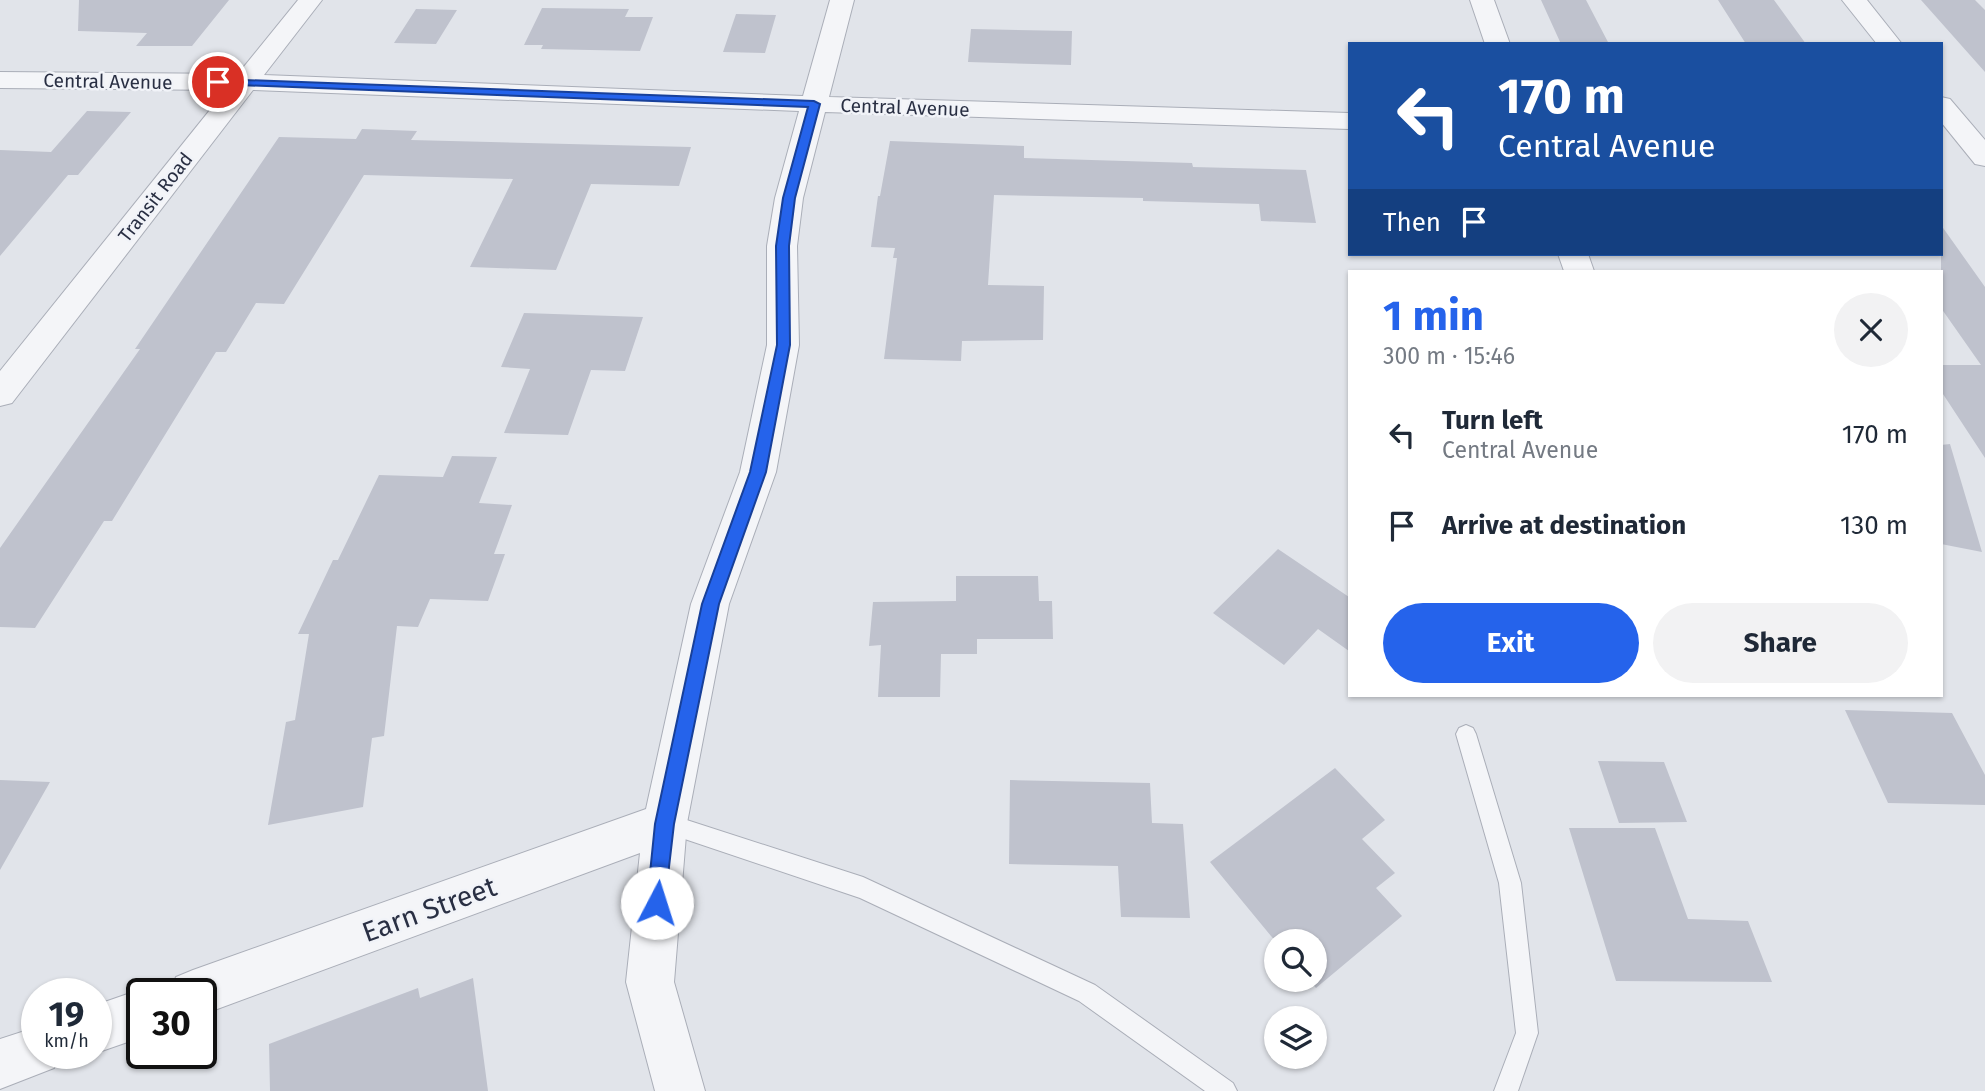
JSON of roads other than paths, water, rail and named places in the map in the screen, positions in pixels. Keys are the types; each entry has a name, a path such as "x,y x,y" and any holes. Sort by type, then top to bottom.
{"street":[{"name":"Transit Road","path":"0,394 310,0"},
{"path":"680,1091 650,982 665,824 710,604 761,459 783,345 782,246 789,198 842,0"},
{"path":"1482,0 1497,42"},
{"path":"1854,0 1888,42"},
{"name":"Central Avenue","path":"0,80 245,82 1348,121"},
{"path":"1943,107 1980,146"},
{"path":"1943,139 1980,146"},
{"name":"Earn Street","path":"217,985 665,824"},
{"path":"0,1064 21,1057"}],"lane":[{"path":"1466,734 1510,883 1527,1033 1506,1091"},
{"path":"665,824 863,888 1087,993 1225,1091"}]}
